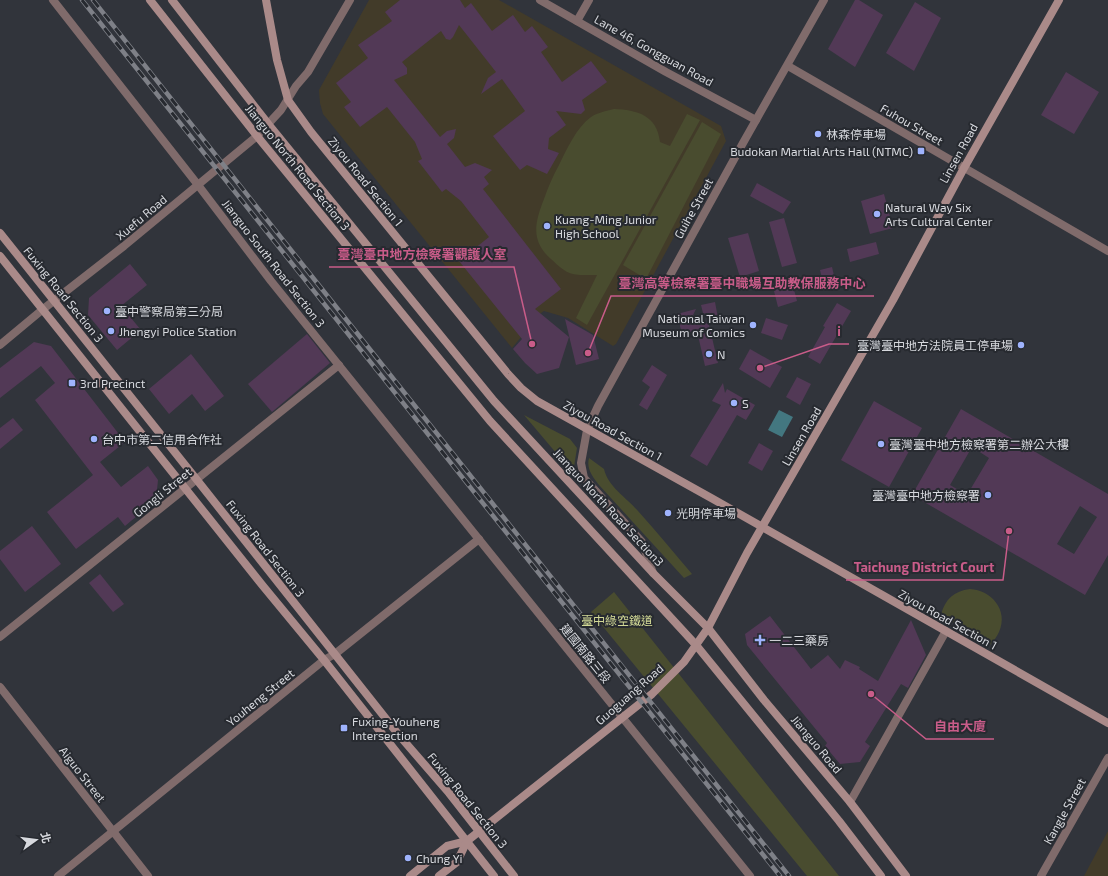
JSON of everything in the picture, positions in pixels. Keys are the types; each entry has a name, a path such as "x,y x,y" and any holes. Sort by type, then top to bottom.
{"street":[{"name":"Jianguo South Road Section 3","path":"53,0 271,281 479,539"},
{"name":"Jianguo North Road Section 3","path":"150,0 258,136 490,421 696,645"},
{"name":"Jianguo North Road Section 3","path":"172,0 269,124"},
{"name":"Ziyou Road Section 1","path":"266,0 277,60 288,100 311,132 508,374 536,401 713,499 1108,723"},
{"name":"Xuefu Road","path":"0,345 258,136 281,110 296,86 308,72 350,0"},
{"name":"Lane 46, Gongguan Road","path":"540,0 756,120"},
{"path":"577,21 589,0"},
{"name":"Guihe Street","path":"654,574 642,542 584,478 581,463 587,430 598,406 824,0"},
{"name":"Linsen Road","path":"762,528 890,306 964,168 1059,0"},
{"name":"Fuhou Street","path":"788,66 1108,251"},
{"name":"Jianguo North Road Section3","path":"269,124 494,401 654,574 708,628"},
{"name":"Fuxing Road Section 3","path":"0,233 398,734 449,794 514,876"},
{"name":"Fuxing Road Section 3","path":"0,256 324,660 494,876"},
{"name":"Gongli Street","path":"0,637 339,365"},
{"name":"Guoguang Road","path":"410,876 446,846 467,841 479,832 658,688 684,662 708,628 762,528"},
{"name":"Youheng Street","path":"58,876 324,660 335,654 479,539"},
{"name":"建國南路三段","path":"479,539 750,876"},
{"name":"Jianguo Road","path":"708,628 764,700 850,802 906,876"},
{"path":"850,802 946,631"},
{"path":"696,645 839,821 881,876"},
{"name":"Aiguo Street","path":"0,687 148,876"},
{"name":"Kangle Street","path":"1042,876 1108,758"},
{"name":"Guoguang Road","path":"439,876 457,862 467,841"}],"shaded area":[{"name":"Kuang-Ming Junior High School","path":"369,0 499,0 721,126 726,141 616,344 613,346 568,318 544,311 512,348 323,114 319,90"},
{"path":"1108,831 1108,876 1084,876"}],"green space":[{"path":"614,109 630,111 644,116 655,126 660,142 670,146 687,114 700,120 587,325 576,318 597,275 572,274 557,265 544,252 540,245 536,231 537,223 541,207 551,182 576,133 591,117"},
{"path":"702,122 721,134 646,279 623,265"},
{"path":"524,415 570,439 577,448 573,473"},
{"path":"589,458 604,469 609,481 614,487 638,511 692,574 684,578 599,485 589,469"},
{"path":"970,589 978,590 991,597 1000,609 1002,616 1001,624 998,634 990,645 941,615 945,604 951,597 959,592"},
{"name":"臺中綠空鐵道","path":"614,592 839,876 807,876 591,612"}],"water":[{"path":"779,410 793,417 782,437 768,430"}],"building":[{"path":"400,0 460,0 465,8 471,3 492,31 513,15 525,32 532,26 548,47 541,52 562,82 591,61 607,82 582,100 585,110 581,114 556,111 566,125 549,138 548,149 559,153 547,174 527,165 520,170 493,136 525,111 502,79 481,94 488,78 496,72 459,25 450,40 446,39 441,31 402,62 407,68 407,74 394,80 440,137 447,131 456,129 454,138 447,144 465,167 475,163 492,170 484,177 489,184 483,189 561,289 535,309 569,337 559,368 537,374 513,349 522,339 459,261 489,237 461,201 446,189 442,192 418,161 422,159 415,142 387,107 360,127 344,107 351,102 336,83 368,58 358,45 392,21 385,12"},
{"path":"855,0 859,0 883,15 855,67 828,49"},
{"path":"915,2 941,18 914,71 886,53"},
{"path":"1066,72 1099,92 1074,134 1041,115"},
{"path":"757,183 791,202 783,214 750,196"},
{"name":"Natural Way Six Arts Cultural Center","path":"884,194 893,228 870,234 861,201"},
{"path":"784,218 797,263 782,267 769,222"},
{"path":"748,233 759,271 740,277 728,238"},
{"path":"876,242 879,254 850,262 847,249"},
{"name":"臺中警察局第三分局","path":"130,264 147,285 121,306 141,330 117,350 88,315 89,298"},
{"path":"832,267 836,284 824,287 820,270"},
{"path":"791,278 797,301 778,307 772,283"},
{"path":"715,302 718,318 703,313 701,305"},
{"path":"837,303 851,311 820,364 808,357 825,327 823,326"},
{"path":"696,309 693,315 709,325 718,363 705,366 697,331 682,334 677,314"},
{"path":"766,318 788,325 782,340 761,333"},
{"path":"565,319 593,335 599,359 576,365"},
{"path":"307,334 330,363 272,412 248,384"},
{"path":"34,342 51,346 125,442 100,462 121,487 148,466 158,480 156,500 125,526 118,517 76,549 47,512 93,475 35,400 55,383 41,366 0,398 0,368"},
{"path":"750,349 782,367 770,388 739,369"},
{"path":"191,354 224,396 205,411 192,394 169,414 149,389"},
{"path":"652,365 667,375 647,410 639,405 650,387 642,381"},
{"path":"797,377 811,384 800,405 786,397"},
{"path":"723,383 725,393 727,389 755,405 746,420 737,415 707,466 690,456 721,405 712,401"},
{"name":"臺灣臺中地方檢察署第二辦公大樓","path":"874,401 922,428 889,487 841,460"},
{"path":"961,409 1108,494 1108,555 1085,595 912,495","holes":["972,447 989,458 967,495 950,485","1080,506 1097,517 1074,554 1057,544"]},
{"path":"13,418 23,430 0,449 0,428"},
{"path":"759,443 773,451 762,471 748,463"},
{"path":"32,526 61,564 25,592 0,559 0,551"},
{"path":"100,574 124,604 113,612 89,583"},
{"path":"770,616 811,669 828,655 840,669 845,660 860,667 859,669 878,681 911,620 926,655 908,688 901,684 865,742 870,746 860,762 840,764 825,746 827,743 747,645 745,634"}],"railway":[{"path":"82,0 780,876"},
{"path":"93,0 789,876"}],"place":[{"name":"林森停車場","path":"818,134"},
{"name":"Budokan Martial Arts Hall (NTMC)","path":"921,151"},
{"name":"Natural Way Six Arts Cultural Center","path":"877,214"},
{"name":"Kuang-Ming Junior High School","path":"547,226"},
{"name":"臺中警察局第三分局","path":"107,311"},
{"name":"National Taiwan Museum of Comics","path":"753,325"},
{"name":"Jhengyi Police Station","path":"111,331"},
{"name":"臺灣臺中地方檢察署觀護人室","path":"532,344"},
{"name":"臺灣臺中地方法院員工停車場","path":"1021,345"},
{"name":"臺灣高等檢察署臺中職場互助教保服務中心","path":"588,353"},
{"name":"N","path":"709,354"},
{"name":"i","path":"760,368"},
{"name":"3rd Precinct","path":"72,383"},
{"name":"S","path":"734,403"},
{"name":"台中市第二信用合作社","path":"94,439"},
{"name":"臺灣臺中地方檢察署第二辦公大樓","path":"881,444"},
{"name":"臺灣臺中地方檢察署","path":"988,495"},
{"name":"光明停車場","path":"668,513"},
{"name":"Taichung District Court","path":"1009,531"},
{"name":"一二三藥房","path":"760,640"},
{"name":"自由大廈","path":"871,694"},
{"name":"Fuxing-Youheng Intersection","path":"344,728"},
{"name":"Chung Yi","path":"408,858"}]}
